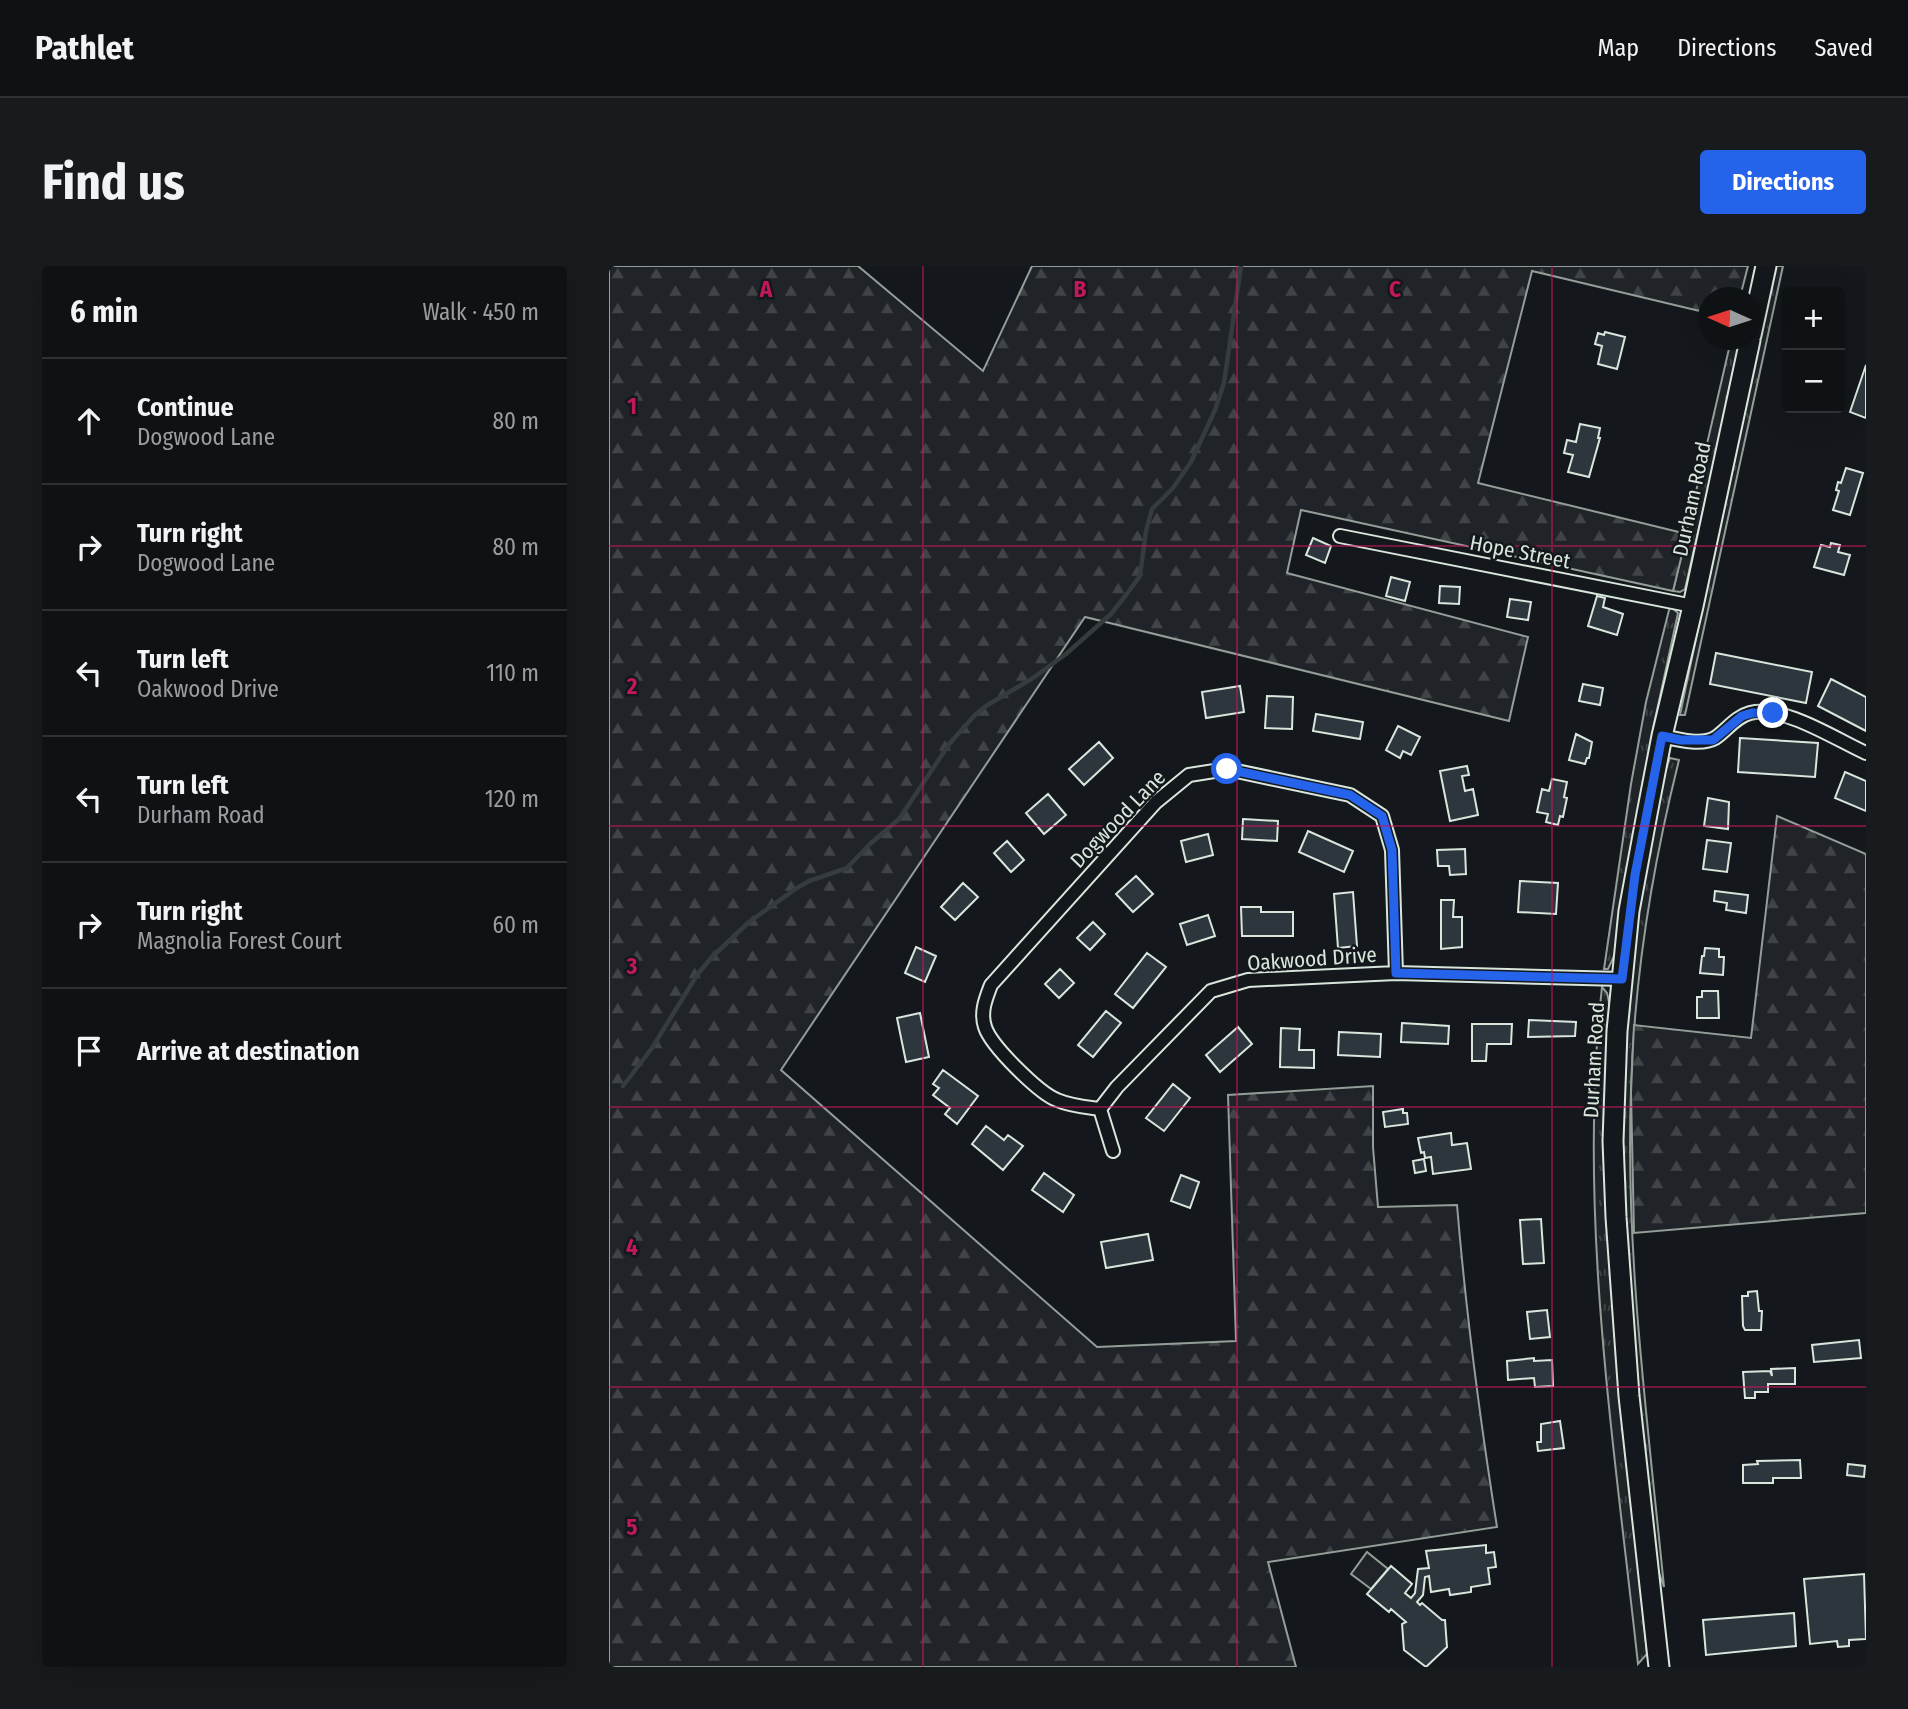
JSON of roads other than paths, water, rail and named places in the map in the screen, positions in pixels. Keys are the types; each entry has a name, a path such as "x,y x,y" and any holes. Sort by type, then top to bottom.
{"main road":[{"name":"Durham Road","path":"1761,288 1766,266"},
{"name":"Durham Road","path":"1659,1667 1629,1396 1616,1217 1614,1086 1622,979 1635,875 1662,736 1693,606 1747,350"}],"street":[{"name":"Hope Street","path":"1340,536 1693,606"},
{"path":"1662,736 1681,740 1713,740 1742,716 1765,712 1811,726 1866,753"},
{"name":"Dogwood Lane","path":"1100,1109 1072,1105 1048,1096 1001,1052 992,1040 984,1026 983,1004 991,985 1009,964 1156,802 1189,775 1227,769 1350,795 1382,816 1392,850 1396,973"},
{"name":"Oakwood Drive","path":"1100,1109 1117,1087 1210,991 1248,980 1396,973 1622,979"},
{"path":"1100,1109 1113,1150"}],"waterway":[{"path":"623,1086 652,1048 697,975 712,957 749,922 797,888 847,868 899,819 950,743 975,715 1066,654 1111,614 1126,595 1140,576 1152,509 1173,488 1191,462 1215,410 1224,383 1241,266"}]}
